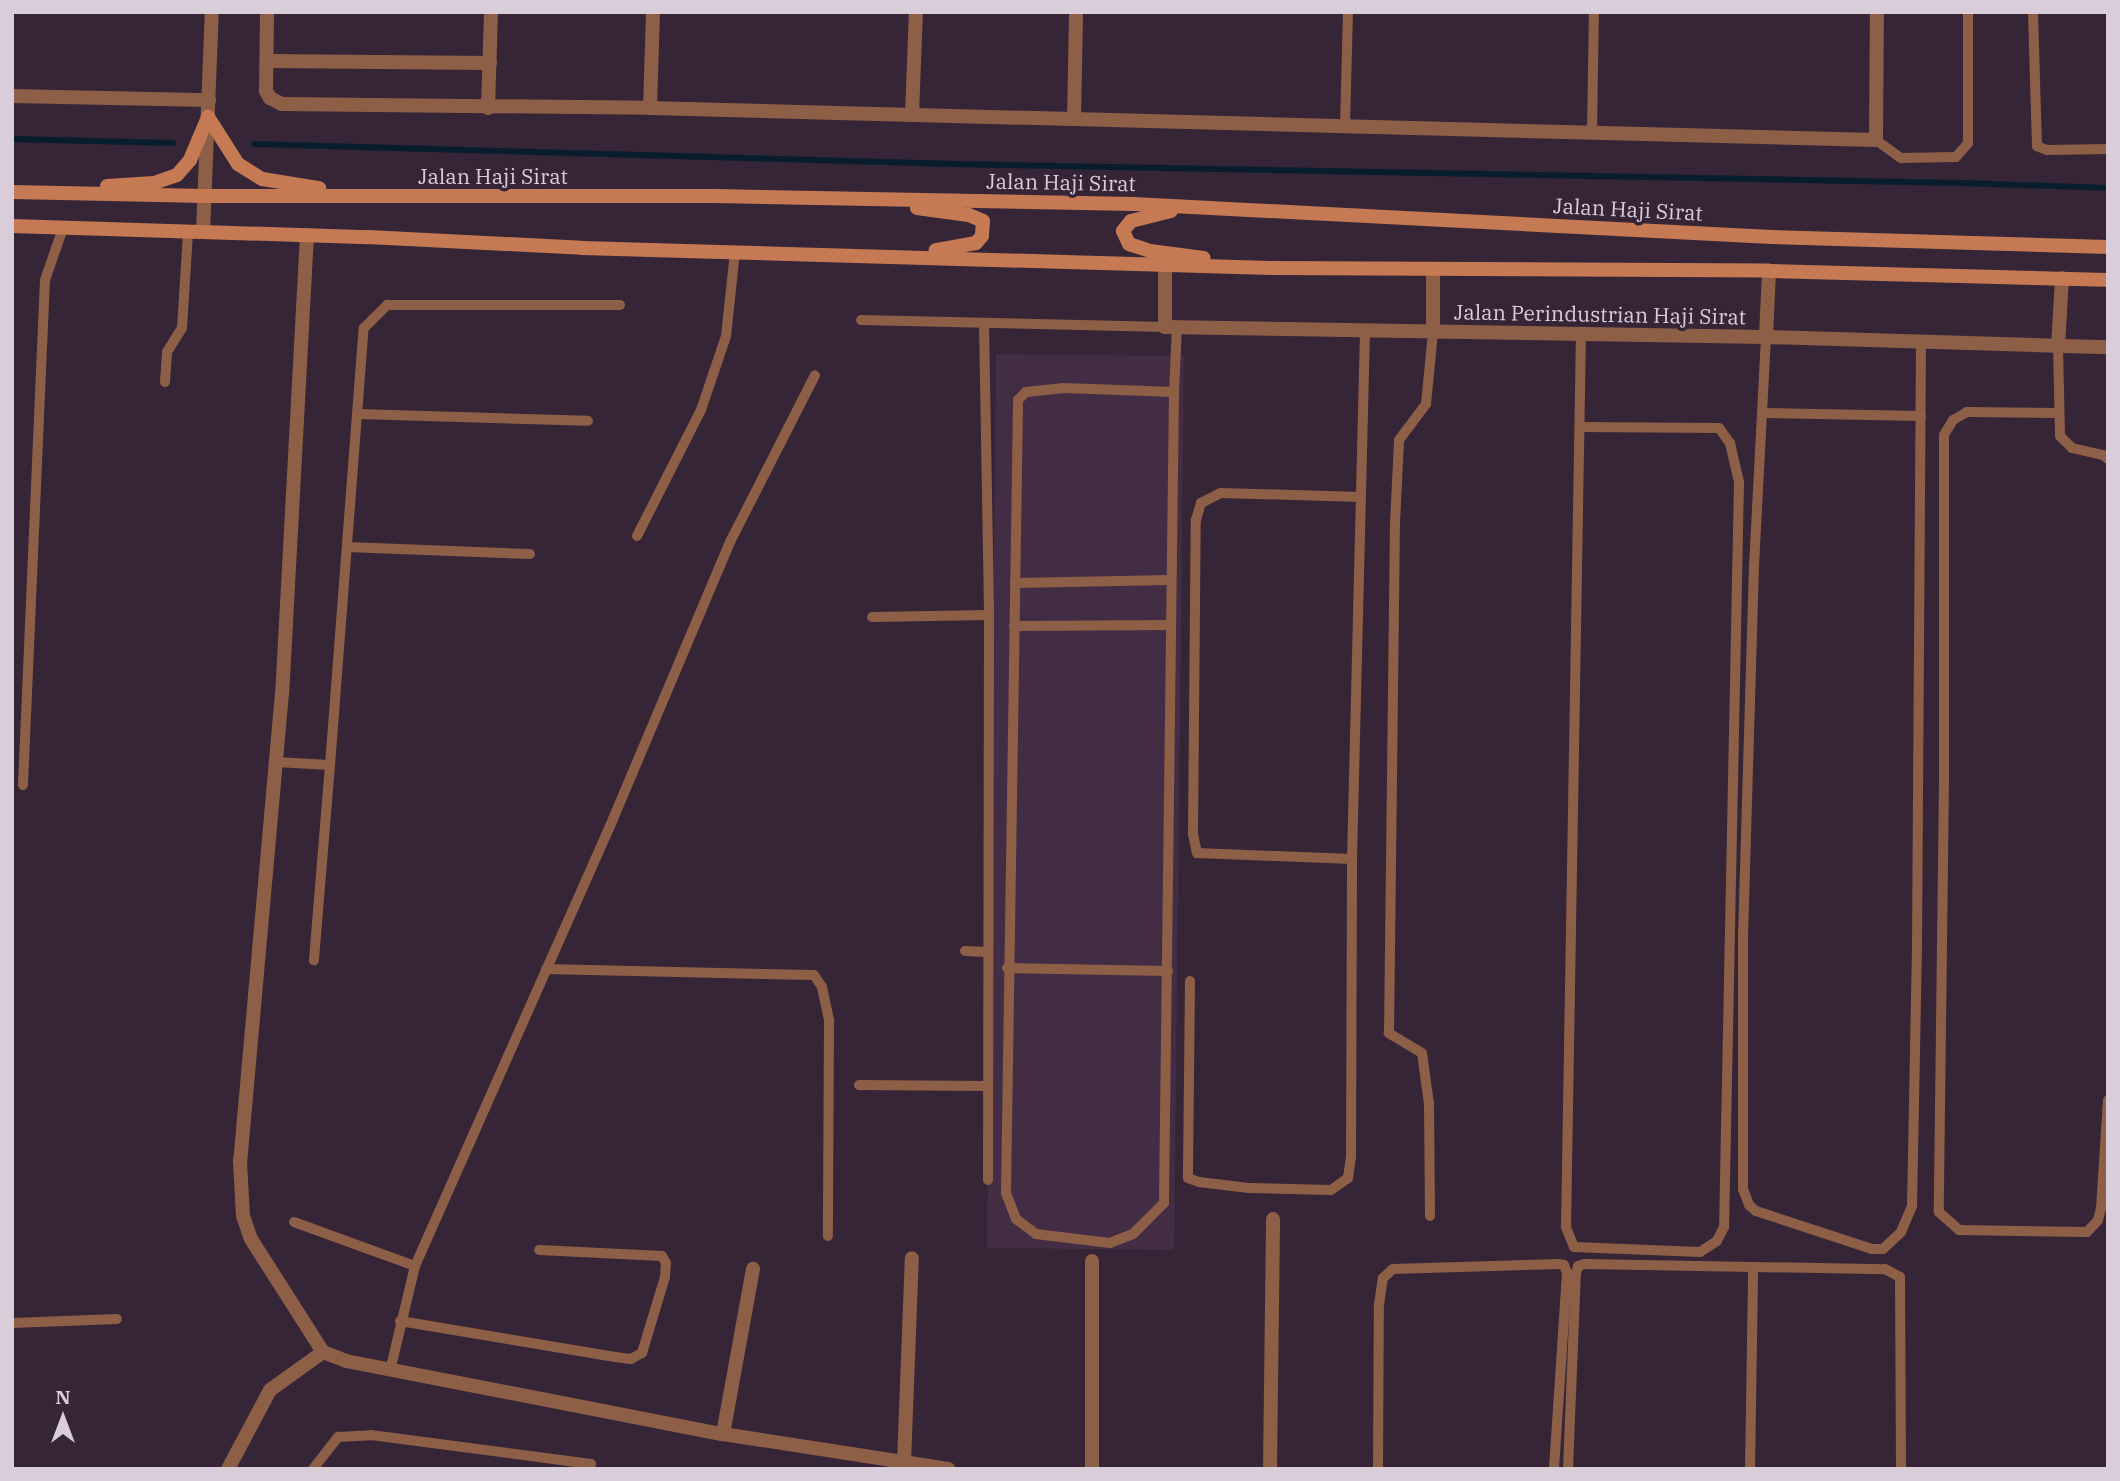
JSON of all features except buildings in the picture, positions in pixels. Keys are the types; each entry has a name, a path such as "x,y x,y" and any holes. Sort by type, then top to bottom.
{"main road":[{"path":"12,190 154,183 177,176 190,160 208,117"},
{"path":"208,117 238,163 262,178 310,187 430,197"},
{"name":"Jalan Haji Sirat","path":"12,190 205,196 857,199 1226,206 1771,237 2108,247"},
{"path":"857,199 969,215 984,221 985,229 976,243 956,248 864,255"},
{"path":"1226,206 1146,215 1132,221 1123,231 1129,244 1150,251 1271,268"},
{"path":"12,226 307,235 582,248 1271,268 1769,271 2108,280"}],"street":[{"path":"203,232 212,12"},
{"path":"268,12 266,91 270,98 282,104 650,108 1875,140 1877,12"},
{"path":"488,108 491,12"},
{"path":"650,108 653,12"},
{"path":"912,115 916,12"},
{"path":"1074,119 1076,12"},
{"path":"267,61 490,63"},
{"path":"12,96 209,100"},
{"path":"307,235 276,762 240,1161 243,1216 251,1239 323,1352 346,1361 723,1434 948,1469"},
{"path":"1165,265 1171,327"},
{"name":"Jalan Perindustrian Haji Sirat","path":"1433,271 1433,332"},
{"name":"Jalan Perindustrian Haji Sirat","path":"1766,337 1769,271"},
{"path":"2058,345 2062,278"},
{"name":"Jalan Perindustrian Haji Sirat","path":"1171,327 1766,337 2108,347"},
{"path":"1270,1469 1273,1219"},
{"path":"904,1462 912,1258"},
{"path":"1092,1261 1092,1469"},
{"path":"723,1434 753,1269"},
{"path":"228,1469 270,1390 323,1352"}],"lane":[{"path":"1345,126 1348,12"},
{"path":"1592,132 1594,12"},
{"path":"1875,140 1900,158 1956,157 1968,143 1968,12"},
{"path":"2033,12 2037,146 2047,150 2108,149"},
{"path":"23,785 45,280 63,228"},
{"path":"165,382 167,352 182,328 188,232"},
{"path":"637,536 701,410 726,336 736,252"},
{"path":"314,960 364,328 387,305 620,305"},
{"path":"861,320 1171,327 1174,392 1164,1203 1133,1234 1110,1243 1036,1234 1016,1219 1006,1193 1007,968 1018,400 1026,392 1064,388 1174,392"},
{"path":"984,323 989,615 986,952 988,1180"},
{"path":"1190,981 1188,1178 1199,1182 1249,1188 1331,1190 1348,1178 1351,1157 1352,859 1365,332"},
{"path":"1430,1216 1429,1104 1422,1053 1389,1032 1395,523 1399,440 1426,404 1433,332"},
{"path":"1580,427 1719,428 1730,443 1739,482 1724,1227 1717,1241 1700,1252 1574,1247 1566,1227 1581,334"},
{"path":"1766,337 1743,933 1743,1189 1749,1205 1756,1211 1872,1249 1883,1249 1901,1231 1912,1206 1922,342"},
{"path":"2058,345 2060,436 2072,448 2103,455 2108,459"},
{"path":"390,1371 415,1266 479,1128 730,542 815,375"},
{"path":"2059,413 1967,412 1953,420 1944,435 1944,780 1939,1212 1959,1230 2087,1231 2098,1220 2101,1208 2108,1100"},
{"path":"1762,413 1921,416"},
{"path":"358,414 588,421"},
{"path":"1352,859 1196,853 1193,834 1196,520 1201,503 1221,493 1361,497"},
{"path":"347,547 530,554"},
{"path":"1015,583 1171,580"},
{"path":"872,617 989,615"},
{"path":"1014,626 1170,625"},
{"path":"276,762 330,765"},
{"path":"965,951 986,952"},
{"path":"1007,968 1168,971"},
{"path":"546,969 814,975 822,987 829,1021 828,1236"},
{"path":"859,1085 987,1086"},
{"path":"294,1222 415,1266"},
{"path":"400,1321 615,1357 631,1359 642,1353 665,1276 666,1262 662,1256 539,1250"},
{"path":"1378,1469 1380,1305 1383,1278 1393,1269 1558,1264 1564,1265 1567,1273 1554,1469"},
{"path":"1568,1469 1578,1266 1585,1264 1885,1269 1900,1277 1901,1469"},
{"path":"1750,1469 1753,1268"},
{"path":"12,1323 117,1320"},
{"path":"313,1469 338,1437 371,1435 591,1464"}],"shaded area":[{"path":"996,354 1184,356 1174,1250 987,1248"}],"waterway":[{"path":"12,139 173,143"},
{"path":"254,144 955,164 2108,188"}]}
